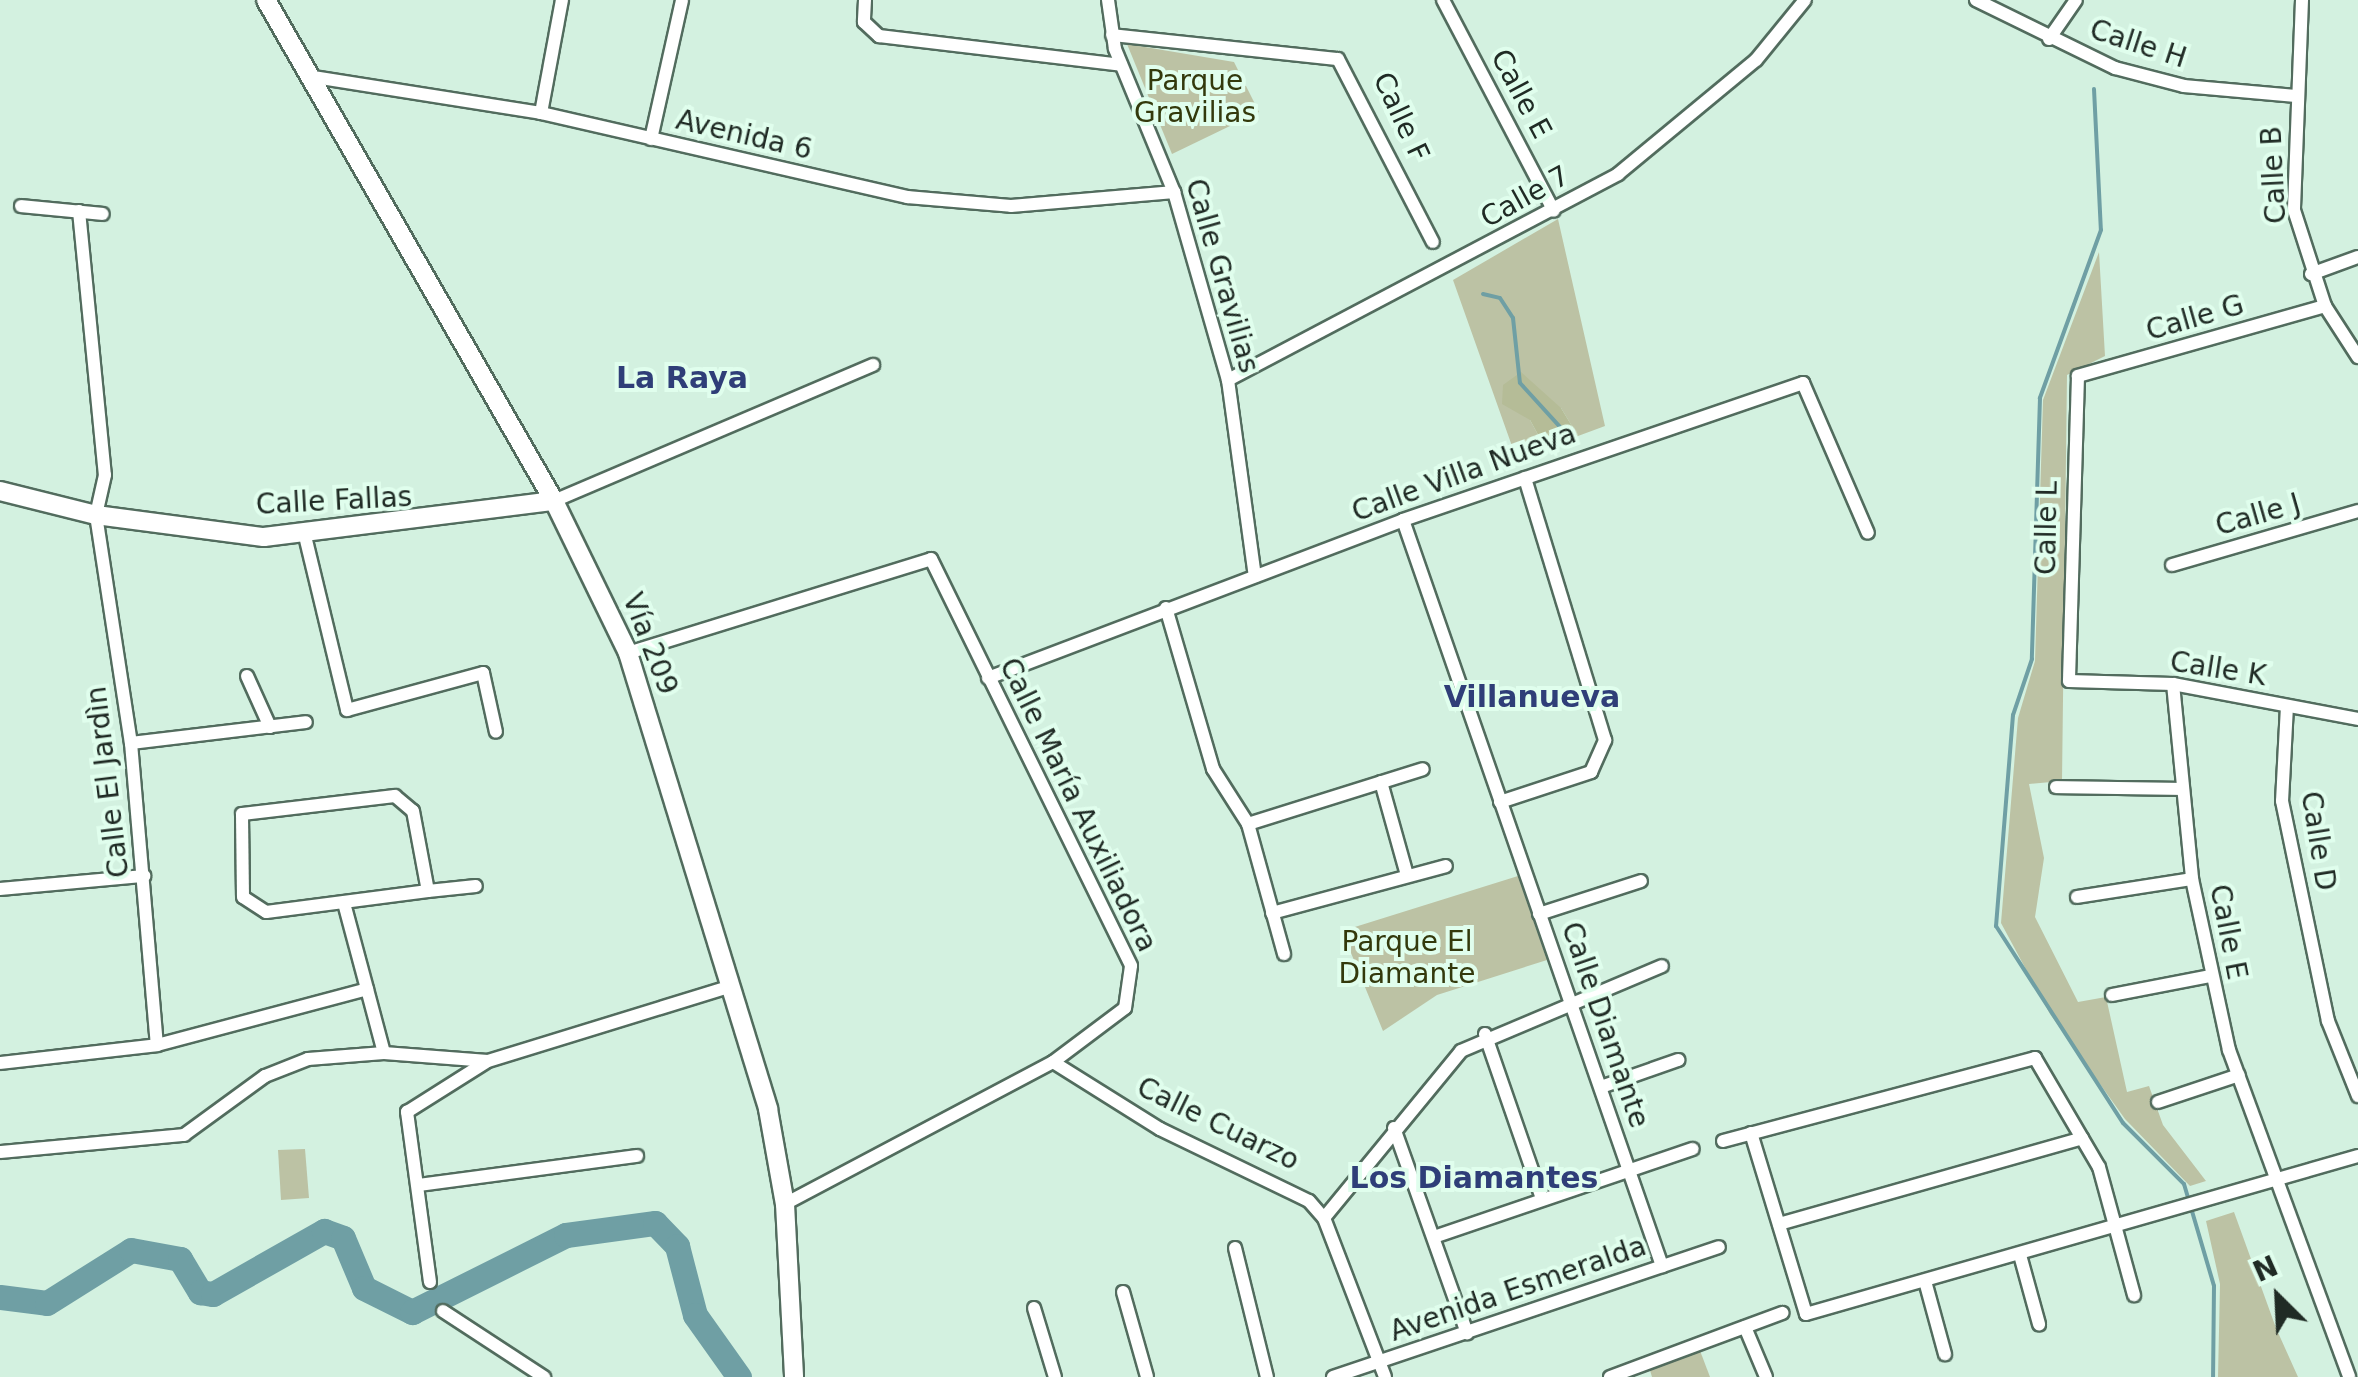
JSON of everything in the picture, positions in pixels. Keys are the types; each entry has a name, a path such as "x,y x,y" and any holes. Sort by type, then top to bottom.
{"main road":[{"name":"Vía 209","path":"266,0 305,76 554,501 628,653 732,986 785,1204 794,1377"},
{"name":"Calle Fallas","path":"0,491 96,515 305,536 554,501"}],"street":[{"path":"541,112 562,0"},
{"path":"651,139 682,0"},
{"path":"865,0 868,28 1121,65"},
{"name":"Calle Gravilias","path":"1108,0 1121,65 1174,192 1228,380 1255,576"},
{"name":"Calle E","path":"1443,0 1554,210"},
{"name":"Calle 7","path":"1228,380 1554,210 1679,132 1805,0"},
{"name":"Calle H","path":"1976,0 2049,39 2184,86 2296,96"},
{"path":"2049,39 2076,0"},
{"name":"Calle B","path":"2302,0 2294,210 2325,306 2358,357"},
{"name":"Calle F","path":"1112,35 1338,59 1434,242"},
{"name":"Avenida 6","path":"305,76 541,112 651,139 968,204 1174,192"},
{"path":"21,206 103,214"},
{"name":"Calle El Jardìn","path":"80,211 105,475 96,515 131,743 157,1045"},
{"path":"2312,274 2358,258"},
{"name":"Calle G","path":"2078,376 2325,306"},
{"path":"554,501 874,365"},
{"name":"Calle L","path":"2069,681 2078,376"},
{"name":"Calle Villa Nueva","path":"988,678 1402,520 1803,382 1868,533"},
{"path":"1500,802 1591,772 1605,740 1525,478"},
{"name":"Calle J","path":"2172,565 2358,511"},
{"name":"Calle Diamante","path":"1402,520 1662,1266"},
{"path":"305,536 346,710 483,673 496,732"},
{"name":"Calle María Auxiliadora","path":"628,653 931,559 1131,966 1125,1008 1053,1062 785,1204"},
{"path":"1166,608 1213,768 1248,824 1284,954"},
{"path":"247,676 270,727"},
{"name":"Calle K","path":"2069,681 2173,684 2358,719"},
{"name":"Calle E","path":"2173,684 2179,789 2210,976 2239,1075 2350,1377"},
{"name":"Calle D","path":"2288,706 2282,801 2328,1020 2358,1096"},
{"path":"131,743 306,722"},
{"path":"1248,824 1422,769"},
{"path":"1381,782 1407,875"},
{"path":"2056,787 2179,789"},
{"path":"428,890 406,800 242,814 243,897 266,912 476,886"},
{"path":"1272,913 1446,866"},
{"path":"0,889 144,876"},
{"path":"2077,897 2192,880"},
{"path":"1540,914 1641,881"},
{"path":"344,903 384,1053"},
{"path":"1324,1218 1434,1076 1484,1034 1662,966"},
{"path":"2112,995 2210,976"},
{"path":"430,1282 407,1112 488,1061 732,986"},
{"path":"0,1063 157,1045 367,989"},
{"path":"1484,1034 1542,1199"},
{"path":"0,1152 184,1135 266,1076 308,1059 384,1053 488,1061"},
{"path":"1724,1141 2035,1058 2082,1138 2116,1225 2134,1295"},
{"path":"1600,1088 1678,1060"},
{"name":"Calle Cuarzo","path":"1053,1062 1160,1129 1290,1185 1324,1218 1383,1370"},
{"path":"2158,1102 2239,1075"},
{"path":"1394,1128 1437,1236 1468,1332"},
{"path":"1751,1134 1806,1314 2358,1156"},
{"path":"1779,1224 2082,1138"},
{"path":"1437,1236 1693,1150"},
{"path":"419,1185 637,1156"},
{"name":"Avenida Esmeralda","path":"1333,1377 1383,1370 1468,1332 1719,1247"},
{"path":"1234,1248 1267,1377"},
{"path":"2020,1255 2038,1324"},
{"path":"1924,1282 1944,1354"},
{"path":"1123,1292 1147,1377"},
{"path":"1034,1308 1055,1377"},
{"path":"443,1310 544,1377"},
{"path":"1610,1377 1782,1312"},
{"path":"1744,1327 1766,1377"}],"green space":[{"name":"Parque Gravilias","path":"1127,44 1234,62 1259,112 1172,154"},
{"path":"1558,219 1605,426 1578,436 1561,408 1530,420 1547,451 1518,463 1453,280"},
{"path":"2099,252 2105,356 2067,375 2062,781 2029,784 2044,858 2035,917 2078,1002 2106,997 2127,1092 2149,1086 2163,1125 2206,1181 2190,1186 2125,1119 2050,1014 2001,923 2018,718 2035,661 2043,400"},
{"path":"1521,372 1561,408 1578,436 1547,451 1530,420 1502,404 1503,385"},
{"name":"Parque El Diamante","path":"1518,876 1547,960 1437,995 1383,1031 1342,931"},
{"path":"305,1149 309,1198 281,1200 278,1150"},
{"path":"2234,1212 2298,1377 2218,1377 2220,1284 2206,1221"},
{"path":"1699,1348 1710,1377 1652,1377 1649,1367"}],"waterway":[{"path":"2094,89 2101,230 2040,398 2032,659 2013,715 1996,926 2123,1123 2184,1184 2214,1286 2213,1377"},
{"path":"1483,294 1500,298 1513,318 1520,383 1571,439"},
{"path":"0,1297 47,1303 131,1250 180,1259 200,1292 213,1294 324,1231 343,1238 364,1288 412,1312 566,1235 655,1223 677,1246 695,1315 739,1377"}],"district":[{"name":"La Raya","path":"682,378"},
{"name":"Villanueva","path":"1532,697"},
{"name":"Los Diamantes","path":"1474,1178"}]}
